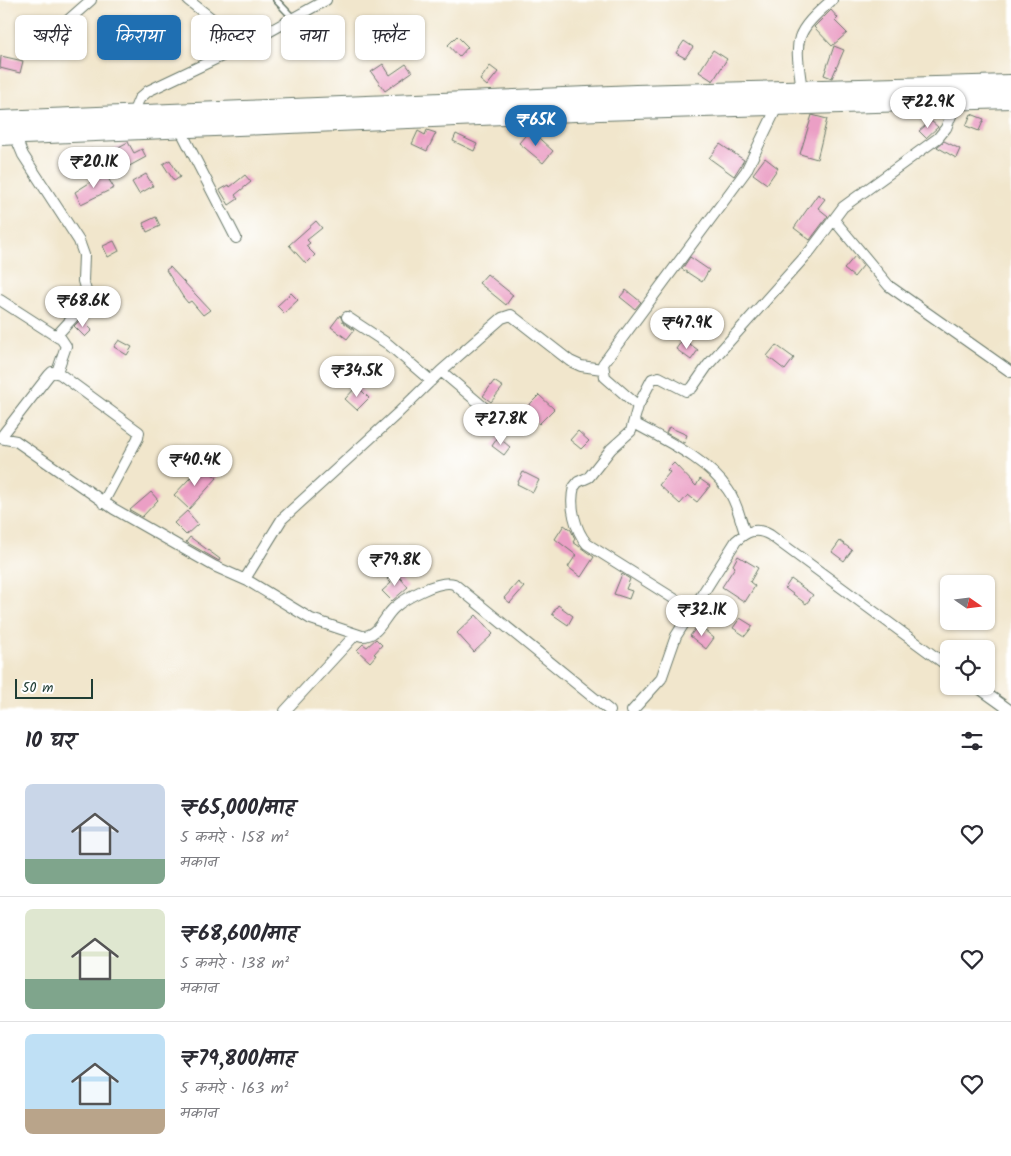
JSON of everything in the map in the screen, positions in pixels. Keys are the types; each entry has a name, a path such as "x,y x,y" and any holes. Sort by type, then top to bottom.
{"highway":[{"path":"0,120 636,94 1011,84"},
{"path":"7,136 600,111 1011,99"}],"street":[{"path":"74,15 91,0"},
{"path":"188,0 207,15"},
{"path":"301,15 326,0"},
{"path":"802,90 797,57 798,42 806,23 832,0"},
{"path":"132,116 139,99 148,91 213,60"},
{"path":"692,610 595,550 580,534 574,513 574,487 578,482 588,477 612,449 627,436 634,423 638,406 655,377 659,377 686,391 692,388 703,371 810,251 855,197 938,138 946,128 957,101"},
{"path":"638,406 605,378 602,369 606,358 746,171 776,107"},
{"path":"180,129 236,238"},
{"path":"7,136 23,155 79,241 84,255 83,281 88,302 60,330 59,338"},
{"path":"834,220 865,260 889,286 1011,372"},
{"path":"0,300 59,338 66,346 57,372"},
{"path":"245,579 282,519 441,371 502,318 511,315 570,361 582,366 602,369"},
{"path":"347,317 388,344 431,381"},
{"path":"441,371 499,420"},
{"path":"57,372 49,374 0,438 16,442 29,450 103,503 214,566 245,579 311,619 356,634 368,636 372,634 397,605 439,583 449,582 610,711"},
{"path":"57,372 139,432 138,438 103,503"},
{"path":"634,423 685,452 719,478 734,502 745,533"},
{"path":"632,711 661,678 676,636 736,541 745,533 759,530 770,535 940,660"},
{"path":"286,711 356,634"},
{"path":"989,695 1011,711"}],"lane":[{"path":"276,0 290,15"}],"building":[{"path":"831,10 838,18 835,21 847,33 832,46 814,27"},
{"path":"457,36 468,47 459,57 448,45"},
{"path":"684,41 693,47 685,58 676,53"},
{"path":"834,46 844,50 832,78 824,75"},
{"path":"713,50 727,59 713,81 699,72"},
{"path":"1,56 23,61 20,73 0,68"},
{"path":"383,64 390,75 406,64 412,72 385,91 371,72"},
{"path":"490,66 498,72 487,86 480,80"},
{"path":"971,114 984,119 979,131 966,126"},
{"path":"812,115 827,119 817,159 800,154"},
{"path":"931,121 938,127 926,138 919,131"},
{"path":"427,130 436,133 427,151 412,144 418,131 425,135"},
{"path":"530,130 553,151 543,163 519,143"},
{"path":"456,134 477,144 474,151 453,141"},
{"path":"944,141 960,149 956,158 937,147"},
{"path":"128,142 134,153 142,149 146,157 122,170 111,151"},
{"path":"720,144 744,160 734,176 709,158"},
{"path":"92,149 96,157 78,166 73,158"},
{"path":"765,158 778,168 767,184 753,174"},
{"path":"170,160 180,177 174,181 163,164"},
{"path":"105,173 114,188 81,204 75,192"},
{"path":"146,174 153,186 139,194 132,182"},
{"path":"245,175 251,182 235,195 238,199 229,205 220,190 229,185 230,187"},
{"path":"818,194 825,199 818,208 828,216 810,240 794,228"},
{"path":"156,217 160,226 147,232 143,223"},
{"path":"316,221 322,228 307,240 310,243 306,246 315,255 306,264 289,245"},
{"path":"114,241 119,251 108,257 103,246"},
{"path":"855,256 863,266 854,277 844,269"},
{"path":"690,257 709,270 702,282 682,269"},
{"path":"170,267 210,310 203,315 191,301 188,303 166,270"},
{"path":"487,274 513,295 506,305 479,283"},
{"path":"626,290 641,302 635,309 620,297"},
{"path":"291,293 298,300 284,313 277,306"},
{"path":"340,315 343,322 354,330 347,339 331,327"},
{"path":"81,319 92,330 85,337 74,326"},
{"path":"683,339 698,350 691,360 676,349"},
{"path":"119,340 132,347 127,355 114,347"},
{"path":"776,345 794,358 785,370 767,356"},
{"path":"494,381 503,387 491,402 483,396"},
{"path":"357,386 369,398 357,410 345,399"},
{"path":"539,395 554,409 539,424 524,410"},
{"path":"669,427 687,435 684,443 666,433"},
{"path":"578,431 589,441 581,449 570,440"},
{"path":"498,437 510,447 504,455 492,446"},
{"path":"674,463 696,486 700,479 710,486 697,502 688,495 680,504 659,485 670,472 667,470"},
{"path":"202,465 217,478 189,509 174,495"},
{"path":"523,472 539,480 533,492 517,484"},
{"path":"151,492 158,500 142,517 130,510"},
{"path":"187,511 198,524 186,535 174,523"},
{"path":"564,525 571,530 575,539 573,542 594,557 581,577 568,567 576,555 555,539"},
{"path":"190,537 220,559 219,561 186,542"},
{"path":"840,541 852,550 844,561 832,552"},
{"path":"738,556 758,568 750,582 755,586 745,602 722,587 735,567 733,565"},
{"path":"395,572 408,587 392,601 382,591 391,583 387,579"},
{"path":"622,574 630,579 626,589 632,591 629,599 614,594"},
{"path":"791,579 813,595 806,604 785,588"},
{"path":"518,582 524,587 510,603 504,598"},
{"path":"558,605 573,616 568,625 552,614"},
{"path":"476,615 493,634 474,652 457,633"},
{"path":"740,618 753,626 745,636 733,628"},
{"path":"698,625 714,638 706,649 690,636"},
{"path":"376,639 382,645 370,662 357,650 363,644 367,647"}]}
